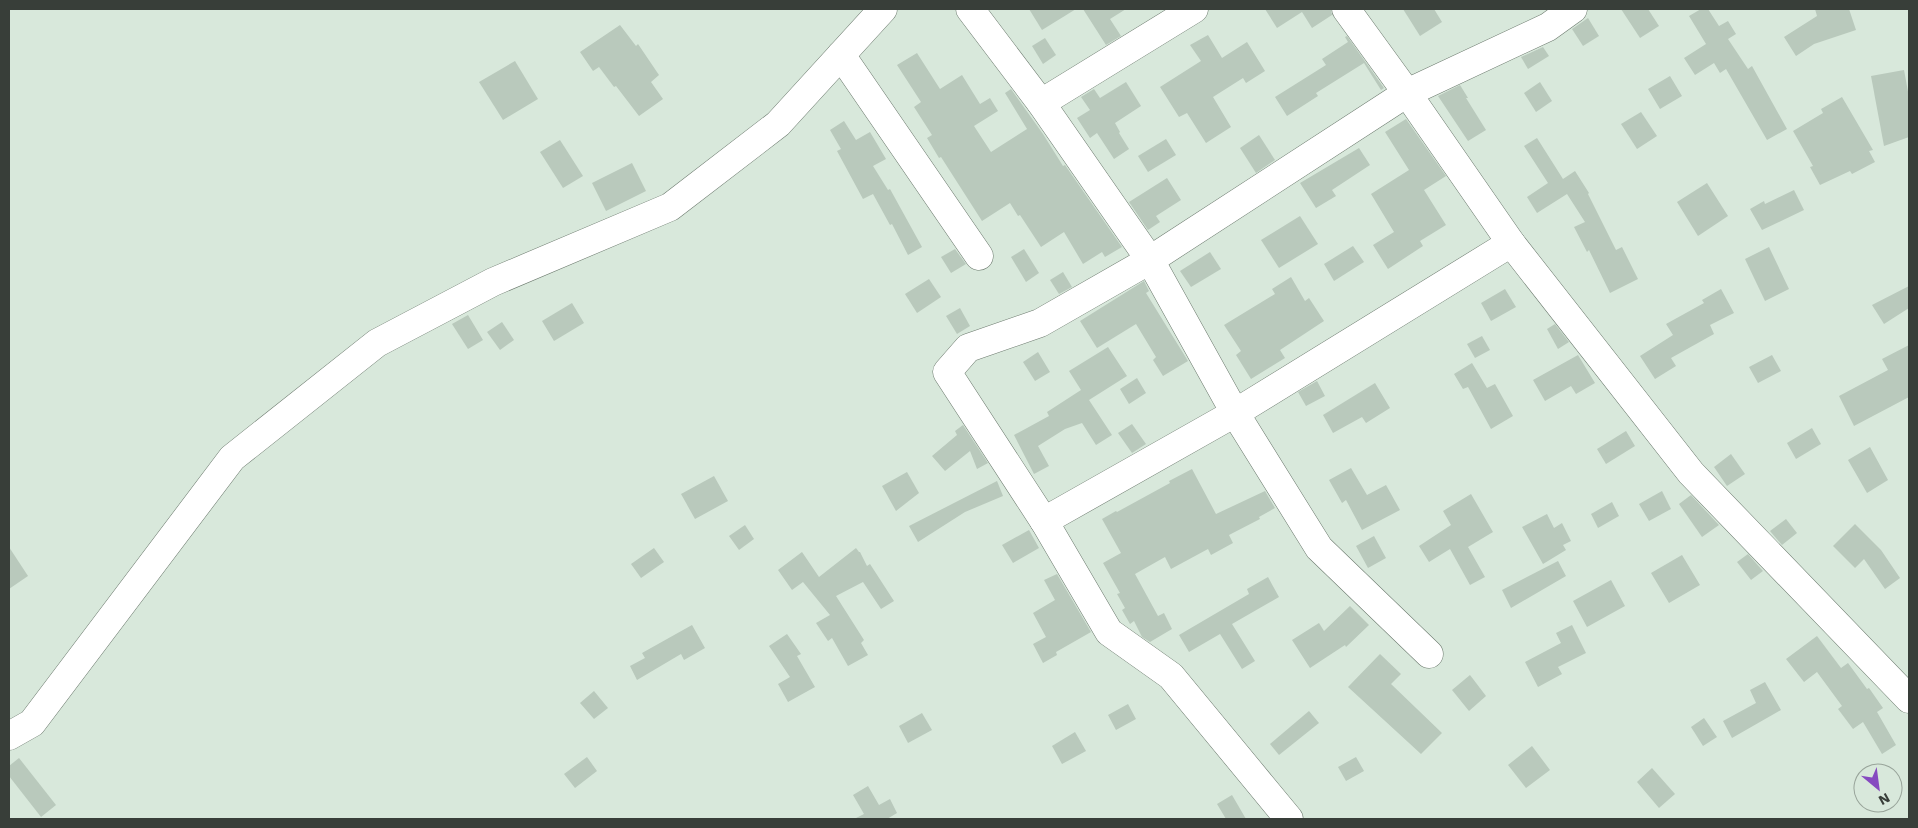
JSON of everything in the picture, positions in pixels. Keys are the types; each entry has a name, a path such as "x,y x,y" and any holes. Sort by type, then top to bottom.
{"street":[{"path":"9,736 32,723 232,458 377,343 493,282 670,207 778,124 883,9"},
{"path":"970,9 1041,102 1150,260 1235,413 1319,548 1429,654"},
{"path":"1041,102 1194,9"},
{"path":"1346,9 1512,243 1691,473 1909,699"},
{"path":"1289,819 1171,676 1109,632 1044,521 947,372 968,348 1040,323 1150,260 1407,93 1548,26 1573,9"},
{"path":"841,54 979,256"},
{"path":"1044,521 1235,413 1512,243"}],"building":[{"path":"1029,9 1076,9 1042,30"},
{"path":"1083,9 1126,9 1110,19 1121,36 1106,45"},
{"path":"1265,9 1331,9 1332,15 1312,28 1302,12 1277,28"},
{"path":"1403,9 1434,9 1442,22 1420,36"},
{"path":"1621,9 1648,9 1659,26 1640,38"},
{"path":"1701,9 1708,9 1719,26 1728,21 1736,34 1728,39 1748,69 1752,66 1787,129 1767,140 1726,69 1720,73 1714,63 1695,75 1684,58 1706,44 1689,16"},
{"path":"1815,9 1849,9 1856,30 1814,44 1796,56 1784,37 1817,16"},
{"path":"1588,18 1599,36 1583,46 1572,29"},
{"path":"620,25 636,46 638,44 659,75 651,82 663,99 639,116 599,67 593,71 580,52"},
{"path":"1208,35 1222,58 1247,42 1265,71 1246,83 1243,78 1213,97 1231,127 1206,143 1187,113 1179,117 1160,87 1201,61 1190,45"},
{"path":"1347,36 1384,88 1381,90 1364,63 1316,93 1318,96 1287,116 1275,97 1326,65 1322,59 1348,42 1345,37"},
{"path":"1045,38 1056,55 1043,64 1032,46"},
{"path":"1543,47 1549,56 1528,69 1521,57"},
{"path":"917,53 940,89 962,75 980,104 990,98 998,111 974,126 991,152 1027,129 1005,93 1011,89 1063,166 1065,165 1122,247 1105,257 1102,252 1083,264 1064,232 1041,247 1010,203 982,221 927,138 932,135 914,107 921,102 897,65"},
{"path":"515,61 538,99 503,120 479,82"},
{"path":"1904,70 1909,97 1909,137 1884,146 1871,76"},
{"path":"1670,76 1682,96 1660,109 1648,89"},
{"path":"1126,82 1141,106 1115,123 1129,149 1114,159 1097,133 1090,138 1077,118 1090,110 1081,97 1094,89 1100,98"},
{"path":"1540,82 1552,101 1536,112 1524,93"},
{"path":"1460,85 1486,130 1468,141 1438,96"},
{"path":"1842,97 1873,150 1869,151 1875,162 1852,174 1850,171 1820,185 1810,167 1813,166 1793,131 1823,113 1821,109"},
{"path":"1641,112 1657,136 1637,149 1621,124"},
{"path":"1406,119 1446,176 1424,190 1446,225 1420,241 1423,246 1388,269 1373,245 1394,232 1371,194 1409,170 1385,132"},
{"path":"844,121 856,140 870,132 886,159 873,166 888,190 890,189 922,247 908,255 892,224 890,225 873,194 863,199 837,151 841,149 830,130"},
{"path":"1259,135 1275,160 1256,173 1240,148"},
{"path":"1537,138 1563,179 1575,171 1589,193 1616,250 1622,247 1638,279 1610,293 1589,250 1587,252 1574,227 1585,222 1567,194 1537,213 1527,197 1548,183 1524,146"},
{"path":"1166,139 1176,155 1148,172 1138,156"},
{"path":"560,140 583,176 563,188 540,152"},
{"path":"1359,148 1370,165 1332,190 1336,196 1316,208 1300,183"},
{"path":"632,163 646,191 606,211 592,183"},
{"path":"1167,178 1181,200 1156,216 1160,222 1148,230 1129,202"},
{"path":"1707,183 1728,216 1698,236 1677,202"},
{"path":"1794,190 1804,210 1762,230 1750,209 1764,201 1765,204"},
{"path":"1300,216 1318,244 1279,268 1261,240"},
{"path":"1353,246 1364,262 1334,281 1324,264"},
{"path":"1769,247 1789,289 1765,301 1745,259"},
{"path":"955,249 966,264 951,273 941,257"},
{"path":"1024,249 1039,273 1026,282 1011,257"},
{"path":"1210,252 1221,269 1191,287 1180,271"},
{"path":"1063,272 1072,287 1059,294 1050,280"},
{"path":"1291,277 1305,301 1309,298 1324,321 1280,350 1285,358 1251,379 1236,355 1241,351 1224,325 1275,294 1272,289"},
{"path":"929,279 941,297 917,313 905,294"},
{"path":"1144,281 1149,291 1146,293 1188,361 1163,376 1153,360 1156,357 1136,324 1097,348 1080,321"},
{"path":"1909,286 1909,308 1884,324 1872,305"},
{"path":"1505,289 1516,307 1491,321 1481,303"},
{"path":"1721,289 1734,313 1710,325 1714,334 1671,358 1676,366 1655,379 1640,356 1673,335 1666,324 1704,303 1702,300"},
{"path":"572,303 584,323 554,341 542,321"},
{"path":"960,308 970,326 957,334 946,316"},
{"path":"468,315 483,340 468,349 452,324"},
{"path":"502,322 514,340 500,350 487,332"},
{"path":"1555,324 1569,342 1558,349 1547,329"},
{"path":"1482,336 1490,350 1475,358 1467,344"},
{"path":"1909,345 1909,397 1854,426 1839,396 1888,370 1882,359"},
{"path":"1108,347 1127,376 1089,400 1112,435 1096,445 1082,423 1065,429 1038,446 1049,466 1034,474 1014,435 1049,416 1047,412 1081,390 1069,371"},
{"path":"1038,352 1050,372 1035,381 1023,362"},
{"path":"1578,355 1595,383 1576,394 1571,386 1545,401 1533,380"},
{"path":"1772,355 1781,371 1758,383 1749,367"},
{"path":"1472,363 1487,388 1495,384 1513,416 1491,429 1468,387 1463,389 1454,374"},
{"path":"1137,378 1146,393 1129,404 1120,389"},
{"path":"1317,381 1325,396 1306,406 1298,392"},
{"path":"1375,383 1390,408 1366,423 1362,417 1333,433 1323,415"},
{"path":"1132,424 1146,444 1132,453 1118,433"},
{"path":"963,425 988,463 977,469 970,451 945,471 932,456 957,435 955,431"},
{"path":"1812,428 1821,444 1796,459 1787,443"},
{"path":"1626,431 1635,446 1606,464 1597,449"},
{"path":"1870,447 1888,480 1867,493 1848,460"},
{"path":"1731,454 1745,474 1727,486 1714,467"},
{"path":"1351,468 1367,495 1386,485 1400,510 1362,530 1346,500 1342,503 1329,480"},
{"path":"1192,469 1216,514 1265,491 1275,508 1259,517 1260,519 1229,535 1233,543 1211,555 1208,549 1171,569 1165,557 1135,574 1158,616 1164,613 1172,629 1150,642 1142,637 1134,621 1130,624 1122,610 1125,608 1117,594 1120,593 1103,563 1121,553 1102,519 1170,483 1169,481"},
{"path":"907,472 919,493 896,511 882,486"},
{"path":"714,476 728,501 695,519 681,494"},
{"path":"997,481 1003,496 965,512 918,542 909,526"},
{"path":"1662,491 1671,509 1649,521 1639,504"},
{"path":"1471,494 1493,532 1468,547 1485,577 1470,585 1450,549 1429,562 1419,546 1451,525 1443,511"},
{"path":"1691,495 1719,525 1702,537 1679,504"},
{"path":"1612,502 1619,516 1598,528 1591,514"},
{"path":"1547,514 1554,528 1562,523 1571,541 1563,545 1566,550 1543,564 1522,527"},
{"path":"1786,519 1797,533 1782,545 1770,531"},
{"path":"1855,524 1881,550 1900,578 1885,589 1864,559 1855,568 1833,546"},
{"path":"745,525 754,539 739,550 729,536"},
{"path":"1029,530 1039,548 1013,563 1002,545"},
{"path":"1374,536 1386,558 1368,568 1356,546"},
{"path":"9,547 28,576 9,589"},
{"path":"654,548 664,562 641,578 631,564"},
{"path":"856,548 867,566 870,564 894,601 881,609 863,582 836,596 864,640 861,643 868,655 848,666 832,638 828,641 816,623 830,615 803,582 792,590 778,570 802,552 819,577"},
{"path":"1748,554 1763,571 1751,580 1737,562"},
{"path":"1682,555 1700,585 1669,603 1651,573"},
{"path":"1558,561 1566,576 1511,608 1502,590"},
{"path":"1057,574 1091,632 1056,652 1057,655 1043,663 1033,644 1046,637 1033,613 1055,600 1044,580"},
{"path":"1268,577 1279,597 1232,624 1255,661 1242,669 1220,634 1189,652 1179,635 1249,594 1247,589"},
{"path":"1611,580 1625,606 1587,627 1573,601"},
{"path":"1350,606 1369,625 1346,647 1345,645 1310,668 1292,640 1319,623 1324,631"},
{"path":"692,625 705,648 684,660 681,654 637,680 630,666 645,658 642,653"},
{"path":"1572,625 1586,653 1558,667 1562,674 1538,687 1525,662 1561,643 1556,633"},
{"path":"787,634 801,654 797,656 815,687 788,702 778,684 790,677 769,646"},
{"path":"1817,636 1841,668 1848,663 1883,708 1877,712 1896,745 1882,754 1863,722 1853,729 1838,709 1842,706 1817,672 1804,682 1786,659"},
{"path":"1380,654 1401,674 1391,684 1442,733 1421,754 1348,687"},
{"path":"1470,675 1486,696 1469,711 1452,690"},
{"path":"1765,682 1781,710 1732,738 1723,721 1756,703 1750,690"},
{"path":"594,691 608,708 594,719 580,703"},
{"path":"1128,704 1136,719 1116,730 1108,715"},
{"path":"1309,711 1319,723 1279,755 1270,744"},
{"path":"922,713 932,730 908,743 899,726"},
{"path":"1704,718 1717,737 1703,746 1691,727"},
{"path":"1075,732 1086,751 1062,764 1052,746"},
{"path":"1532,746 1550,770 1526,788 1508,765"},
{"path":"587,757 597,771 575,788 564,774"},
{"path":"1356,757 1364,771 1346,781 1338,767"},
{"path":"19,758 56,805 41,817 9,776 9,766"},
{"path":"1652,768 1675,794 1659,808 1637,782"},
{"path":"868,786 879,805 890,799 897,813 887,819 854,819 864,814 853,795"},
{"path":"1232,795 1246,819 1226,819 1217,804"}]}
